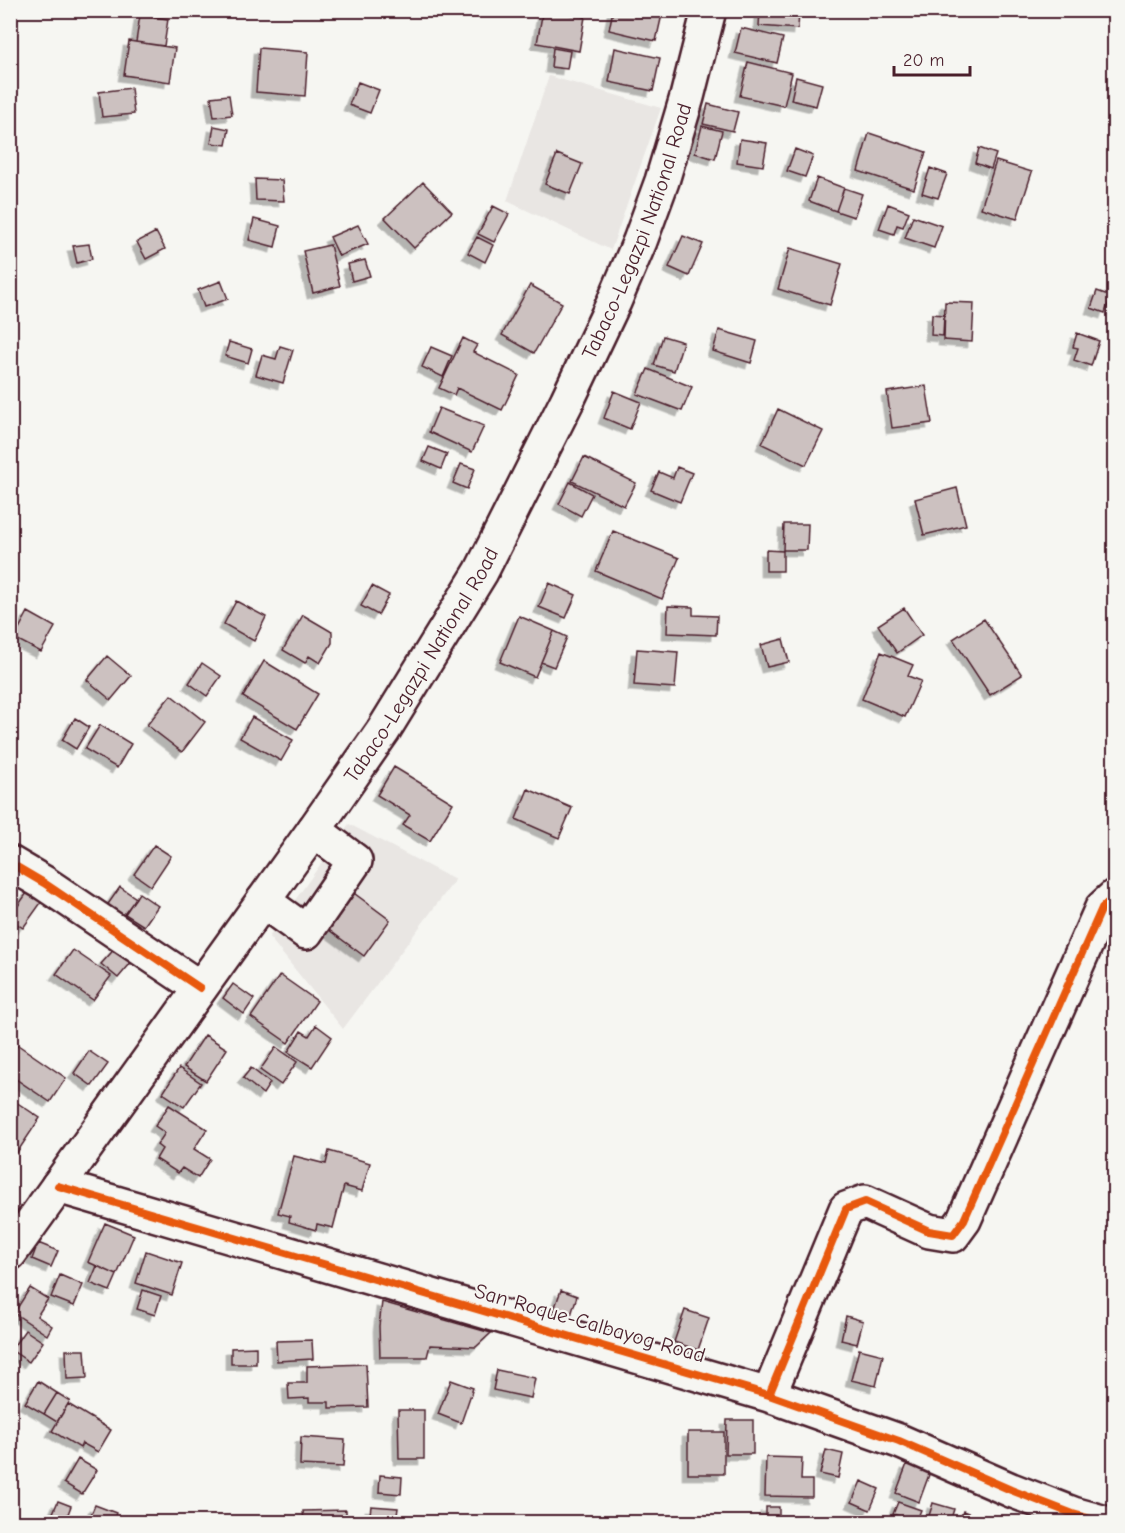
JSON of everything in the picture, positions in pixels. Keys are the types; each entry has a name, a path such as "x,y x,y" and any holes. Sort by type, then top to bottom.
{"street":[{"name":"Tabaco-Legazpi National Road","path":"10,1253 383,731 481,572 567,401 640,241 662,181 687,97 709,10"},
{"path":"262,901 306,932 355,861 314,830"},
{"path":"10,863 44,883 200,988"},
{"path":"769,1395 846,1209 865,1202 929,1231 953,1235 964,1220 1102,908 1114,897"},
{"name":"San Roque-Calbayog Road","path":"58,1186 769,1395 899,1442 1073,1514 1102,1522"}],"shaded area":[{"path":"549,76 661,108 611,250 507,201"},
{"path":"349,824 455,880 343,1029 269,937"}],"building":[{"path":"543,10 585,17 579,51 537,43"},
{"path":"613,10 663,10 656,41 609,30"},
{"path":"760,10 799,10 798,29 759,26"},
{"path":"140,15 168,19 164,46 136,42"},
{"path":"741,28 783,38 777,63 735,53"},
{"path":"129,41 175,48 170,82 124,75"},
{"path":"259,48 308,52 305,96 256,92"},
{"path":"553,48 570,51 567,69 551,67"},
{"path":"615,48 660,58 653,91 609,82"},
{"path":"748,62 792,73 784,106 740,96"},
{"path":"796,77 822,84 816,106 791,100"},
{"path":"358,82 379,90 370,113 349,105"},
{"path":"131,88 134,114 102,117 99,92"},
{"path":"229,95 232,115 214,117 211,97"},
{"path":"708,104 738,112 733,131 703,124"},
{"path":"214,126 229,129 226,145 211,143"},
{"path":"702,126 722,131 715,159 695,153"},
{"path":"869,133 926,152 914,189 858,171"},
{"path":"740,139 767,143 763,166 737,162"},
{"path":"979,148 996,154 991,169 975,163"},
{"path":"795,149 813,156 805,177 787,171"},
{"path":"557,154 582,164 570,194 545,184"},
{"path":"996,161 1032,172 1017,219 981,208"},
{"path":"930,168 947,174 938,198 922,193"},
{"path":"817,178 844,188 836,211 809,201"},
{"path":"255,179 282,180 284,201 256,200"},
{"path":"423,182 452,212 414,248 385,218"},
{"path":"844,188 862,194 854,217 836,211"},
{"path":"888,204 909,212 903,227 897,225 894,234 879,229"},
{"path":"493,206 509,214 494,242 478,234"},
{"path":"913,216 942,226 934,248 905,238"},
{"path":"254,219 280,226 275,247 249,240"},
{"path":"358,225 368,244 339,256 330,237"},
{"path":"156,232 165,249 146,259 137,242"},
{"path":"683,236 703,244 689,276 669,267"},
{"path":"477,237 493,245 485,262 468,253"},
{"path":"89,244 92,259 77,263 73,246"},
{"path":"330,245 340,286 313,293 303,251"},
{"path":"790,248 842,264 830,305 778,289"},
{"path":"365,260 370,276 352,281 348,264"},
{"path":"221,281 228,299 204,307 198,290"},
{"path":"530,285 562,303 534,353 502,335"},
{"path":"1097,291 1111,296 1105,313 1091,308"},
{"path":"945,302 974,303 972,342 944,340"},
{"path":"932,314 944,315 943,336 931,335"},
{"path":"719,330 757,341 751,363 713,351"},
{"path":"1077,333 1099,341 1091,366 1074,360 1078,348 1073,347"},
{"path":"663,336 683,342 674,371 654,365"},
{"path":"463,338 477,345 473,352 519,375 502,410 457,388 454,395 439,388"},
{"path":"229,342 252,349 248,363 225,356"},
{"path":"280,346 293,350 283,383 256,375 262,355 276,359"},
{"path":"431,347 452,356 443,377 422,367"},
{"path":"648,369 692,387 682,411 637,394"},
{"path":"926,386 932,423 892,428 887,392"},
{"path":"614,391 641,402 630,429 604,418"},
{"path":"439,408 484,426 472,452 429,432"},
{"path":"778,409 823,431 806,465 762,444"},
{"path":"429,447 447,454 441,469 423,461"},
{"path":"584,457 636,483 624,506 572,481"},
{"path":"461,464 475,469 467,489 453,483"},
{"path":"677,467 692,473 680,502 651,490 659,472 673,478"},
{"path":"570,482 592,494 581,516 559,504"},
{"path":"957,488 966,525 924,535 915,499"},
{"path":"784,524 808,524 807,550 783,550"},
{"path":"613,531 679,558 662,599 596,571"},
{"path":"766,550 783,551 783,571 766,571"},
{"path":"549,583 576,595 566,618 539,607"},
{"path":"372,586 389,595 378,615 361,606"},
{"path":"236,601 266,617 254,641 224,624"},
{"path":"668,606 693,607 693,615 717,616 716,635 667,633"},
{"path":"904,608 922,635 897,653 878,625"},
{"path":"28,612 55,627 41,652 14,638"},
{"path":"303,615 332,632 332,643 320,663 309,656 305,663 283,650"},
{"path":"519,616 554,631 535,677 500,662"},
{"path":"984,619 1022,675 990,695 953,639"},
{"path":"554,631 567,637 554,667 541,662"},
{"path":"783,639 789,662 767,667 761,645"},
{"path":"637,649 678,652 675,688 634,685"},
{"path":"881,652 913,665 908,676 921,681 905,717 862,699"},
{"path":"107,656 131,676 111,700 87,680"},
{"path":"264,661 318,694 297,729 243,697"},
{"path":"202,663 221,676 207,696 189,683"},
{"path":"171,695 205,722 182,752 147,725"},
{"path":"252,717 293,740 281,761 240,738"},
{"path":"75,718 89,727 76,749 62,740"},
{"path":"100,725 131,744 117,768 85,749"},
{"path":"394,767 453,803 430,841 403,825 410,815 377,795"},
{"path":"528,789 572,808 559,838 516,819"},
{"path":"154,845 171,856 151,886 134,874"},
{"path":"343,885 390,920 364,956 317,921"},
{"path":"120,887 136,898 122,917 106,907"},
{"path":"29,890 43,900 23,928 10,917"},
{"path":"139,893 158,906 144,926 125,914"},
{"path":"119,944 135,958 118,978 101,964"},
{"path":"73,950 111,976 93,1000 56,974"},
{"path":"280,975 317,1001 288,1043 251,1017"},
{"path":"233,984 254,999 244,1014 223,998"},
{"path":"316,1025 332,1037 312,1067 288,1052 301,1031 309,1036"},
{"path":"205,1035 227,1049 206,1081 184,1067"},
{"path":"18,1045 66,1078 50,1102 10,1075 10,1055"},
{"path":"276,1047 297,1062 281,1085 260,1070"},
{"path":"89,1051 108,1064 92,1086 74,1073"},
{"path":"179,1068 201,1083 184,1107 163,1093"},
{"path":"251,1068 270,1083 263,1094 243,1078"},
{"path":"10,1098 40,1118 16,1154 10,1150"},
{"path":"169,1105 207,1129 194,1149 210,1159 198,1178 182,1168 178,1173 156,1159 162,1149 157,1145 165,1133 155,1126"},
{"path":"329,1151 370,1163 362,1191 344,1186 333,1228 317,1224 316,1230 289,1222 290,1216 278,1213 294,1156 326,1164"},
{"path":"105,1223 134,1235 117,1275 88,1262"},
{"path":"38,1243 58,1251 51,1267 32,1259"},
{"path":"146,1251 182,1263 172,1295 136,1283"},
{"path":"97,1266 117,1275 110,1291 90,1283"},
{"path":"60,1275 83,1285 74,1306 51,1297"},
{"path":"30,1288 48,1299 37,1316 52,1326 47,1335 14,1313"},
{"path":"143,1290 161,1296 155,1315 137,1309"},
{"path":"561,1290 577,1296 571,1315 554,1310"},
{"path":"382,1302 491,1333 476,1347 430,1345 427,1357 380,1357 379,1326"},
{"path":"685,1310 709,1318 698,1350 674,1342"},
{"path":"846,1316 863,1321 857,1344 841,1340"},
{"path":"25,1330 43,1342 29,1362 11,1350"},
{"path":"312,1340 313,1359 277,1361 276,1341"},
{"path":"256,1347 256,1364 231,1364 231,1348"},
{"path":"859,1349 883,1355 876,1386 851,1380"},
{"path":"66,1350 85,1350 87,1378 67,1379"},
{"path":"366,1364 368,1407 329,1408 329,1402 309,1402 309,1398 289,1399 288,1383 307,1383 307,1366"},
{"path":"497,1370 535,1378 531,1398 493,1390"},
{"path":"451,1380 473,1388 461,1423 438,1414"},
{"path":"38,1381 57,1393 44,1414 25,1403"},
{"path":"57,1393 70,1401 57,1422 44,1414"},
{"path":"68,1404 111,1430 98,1452 82,1443 80,1448 52,1431"},
{"path":"398,1410 424,1410 424,1459 399,1459"},
{"path":"727,1420 753,1420 753,1454 726,1454"},
{"path":"688,1432 724,1432 724,1474 688,1474"},
{"path":"301,1437 345,1440 343,1467 300,1465"},
{"path":"826,1450 843,1454 838,1478 820,1474"},
{"path":"766,1457 802,1458 801,1480 812,1480 812,1497 765,1496"},
{"path":"78,1459 97,1470 82,1494 64,1483"},
{"path":"907,1464 930,1472 919,1502 896,1493"},
{"path":"380,1475 402,1477 401,1494 379,1492"},
{"path":"861,1481 879,1489 870,1510 852,1502"},
{"path":"58,1501 71,1506 65,1522 50,1520"},
{"path":"898,1502 921,1510 916,1522 893,1514"},
{"path":"933,1503 954,1509 950,1522 927,1522"},
{"path":"95,1505 116,1513 113,1522 88,1522"},
{"path":"371,1506 398,1508 396,1522 369,1522"},
{"path":"766,1507 779,1507 779,1522 766,1521"},
{"path":"346,1510 346,1522 304,1522 303,1511"},
{"path":"963,1511 986,1520 985,1522 959,1522"}],"cycle path":[{"path":"10,863 44,883 200,988"},
{"path":"769,1395 846,1209 865,1202 929,1231 953,1235 964,1220 1102,908 1114,897"},
{"path":"58,1186 769,1395 899,1441 1011,1490 1073,1514 1102,1522"}]}
